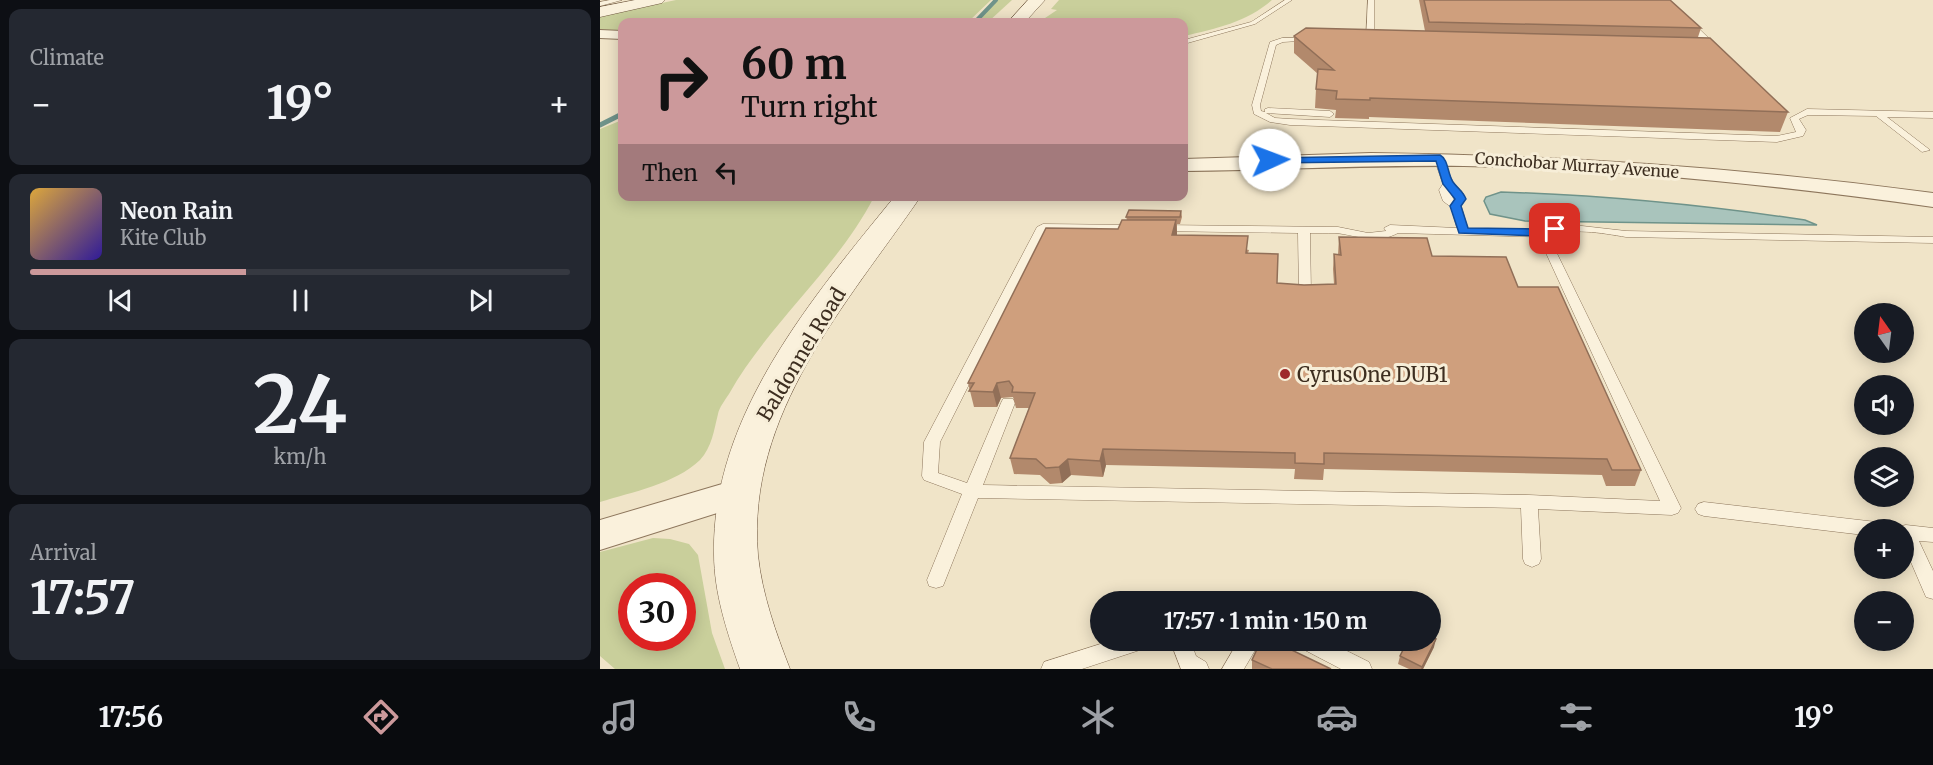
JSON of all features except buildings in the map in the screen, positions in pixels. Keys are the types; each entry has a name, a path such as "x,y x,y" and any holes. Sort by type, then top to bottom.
{"street":[{"path":"600,12 657,0"},
{"path":"1020,18 1037,0"},
{"path":"600,34 618,35"},
{"name":"Conchobar Murray Avenue","path":"1188,165 1335,158 1440,158 1676,171 1933,200"},
{"name":"Baldonnel Road","path":"765,669 745,614 736,553 739,492 751,442 771,397 836,292 905,201"},
{"path":"600,535 739,492"}],"lane":[{"path":"600,4 619,0"},
{"path":"1188,41 1253,23 1289,0"},
{"path":"1370,41 1371,0"},
{"path":"1665,0 1715,49 1702,51"},
{"path":"1257,112 1256,105 1275,42 1296,38 1328,39"},
{"path":"1360,40 1382,41"},
{"path":"1257,112 1273,120 1290,122 1777,140 1800,134 1801,130 1794,118 1807,112 1933,115"},
{"path":"1257,112 1332,114"},
{"path":"1877,113 1925,150"},
{"path":"1440,158 1448,184 1444,190 1447,199 1456,206 1463,231"},
{"path":"1542,236 1672,508 1529,502 971,491 930,476 932,442 1042,227 1338,230 1350,234 1390,235 1396,230 1542,236 1606,237 1626,234 1933,240"},
{"path":"1304,230 1305,294"},
{"path":"936,580 1008,403"},
{"path":"1529,502 1532,559"},
{"path":"1704,509 1854,526"},
{"path":"1914,533 1933,535"},
{"path":"1914,551 1933,591"},
{"path":"1051,669 1109,651"},
{"path":"1184,651 1188,662 1199,669"},
{"path":"1232,669 1244,651"},
{"path":"1326,651 1362,669"}],"green space":[{"path":"676,0 991,0 972,18 618,18 618,33 600,31 600,16"},
{"path":"997,0 1012,0 992,18 979,18"},
{"path":"1059,0 1272,0 1241,19 1188,35 1188,18 1045,18 1057,10 1051,9"},
{"path":"618,122 618,201 872,201 841,249 745,368 720,409 710,444 700,460 666,481 600,502 600,129"},
{"path":"653,538 670,539 689,544 698,555 712,633 725,669 615,669 600,656 600,552"}],"water":[{"path":"1501,192 1691,205 1805,220 1817,225 1525,221 1490,214 1484,201 1486,197"}],"waterway":[{"path":"979,18 996,0"},
{"path":"600,125 618,116"}],"place":[{"name":"CyrusOne DUB1","path":"1285,374"}],"route":[{"path":"1270,160 1440,158 1448,184 1458,191 1460,199 1456,206 1463,231 1538,233 1555,229"}]}
